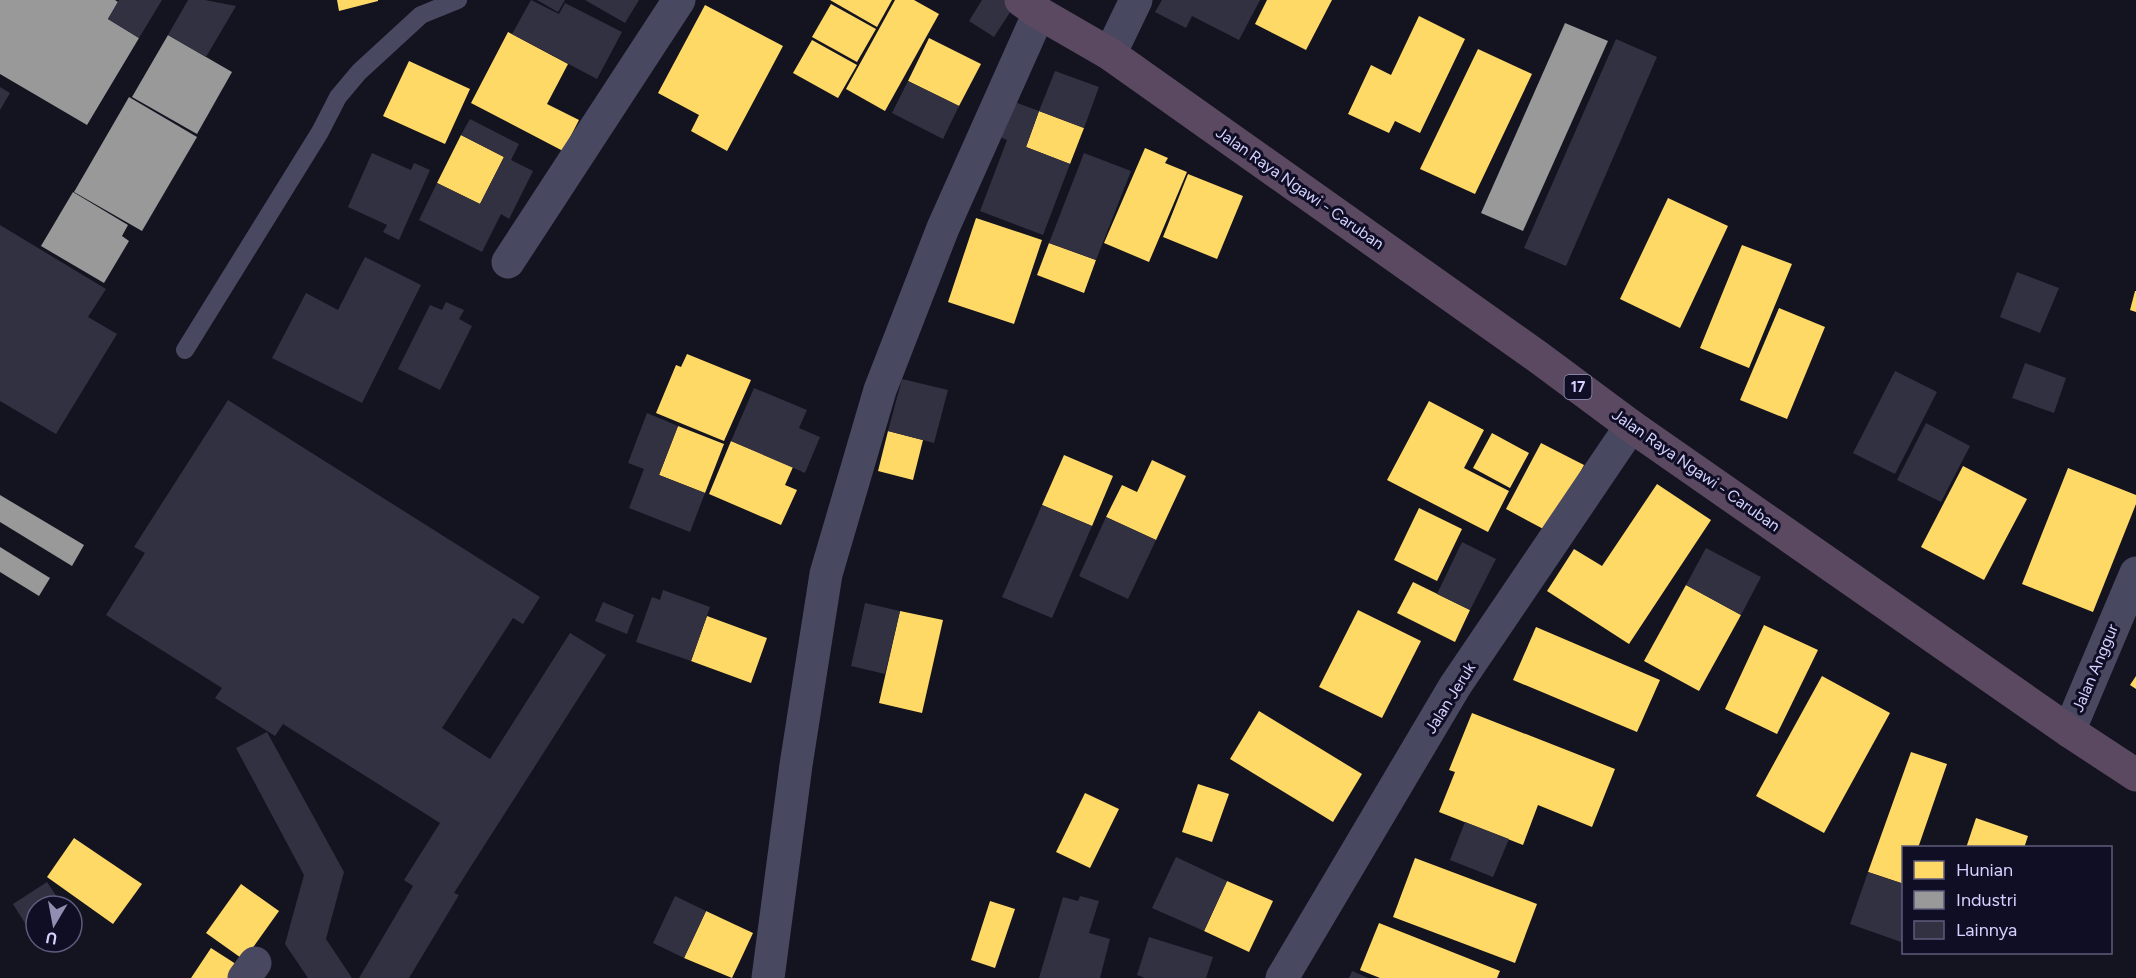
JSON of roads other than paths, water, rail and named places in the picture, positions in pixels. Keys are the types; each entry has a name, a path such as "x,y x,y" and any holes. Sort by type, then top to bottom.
{"highway":[{"name":"Jalan Raya Ngawi - Caruban","path":"1030,7 1110,54 1632,426 2069,731 2136,775"}],"street":[{"path":"507,262 679,0"},
{"path":"1110,54 1136,0"},
{"path":"768,978 796,765 826,574 880,390 1030,7"},
{"name":"Jalan Jeruk","path":"1282,978 1455,686 1632,426"},
{"name":"Jalan Anggur","path":"2069,731 2136,573"}],"lane":[{"path":"185,350 320,132 338,97 359,72 421,15 458,0"}]}
